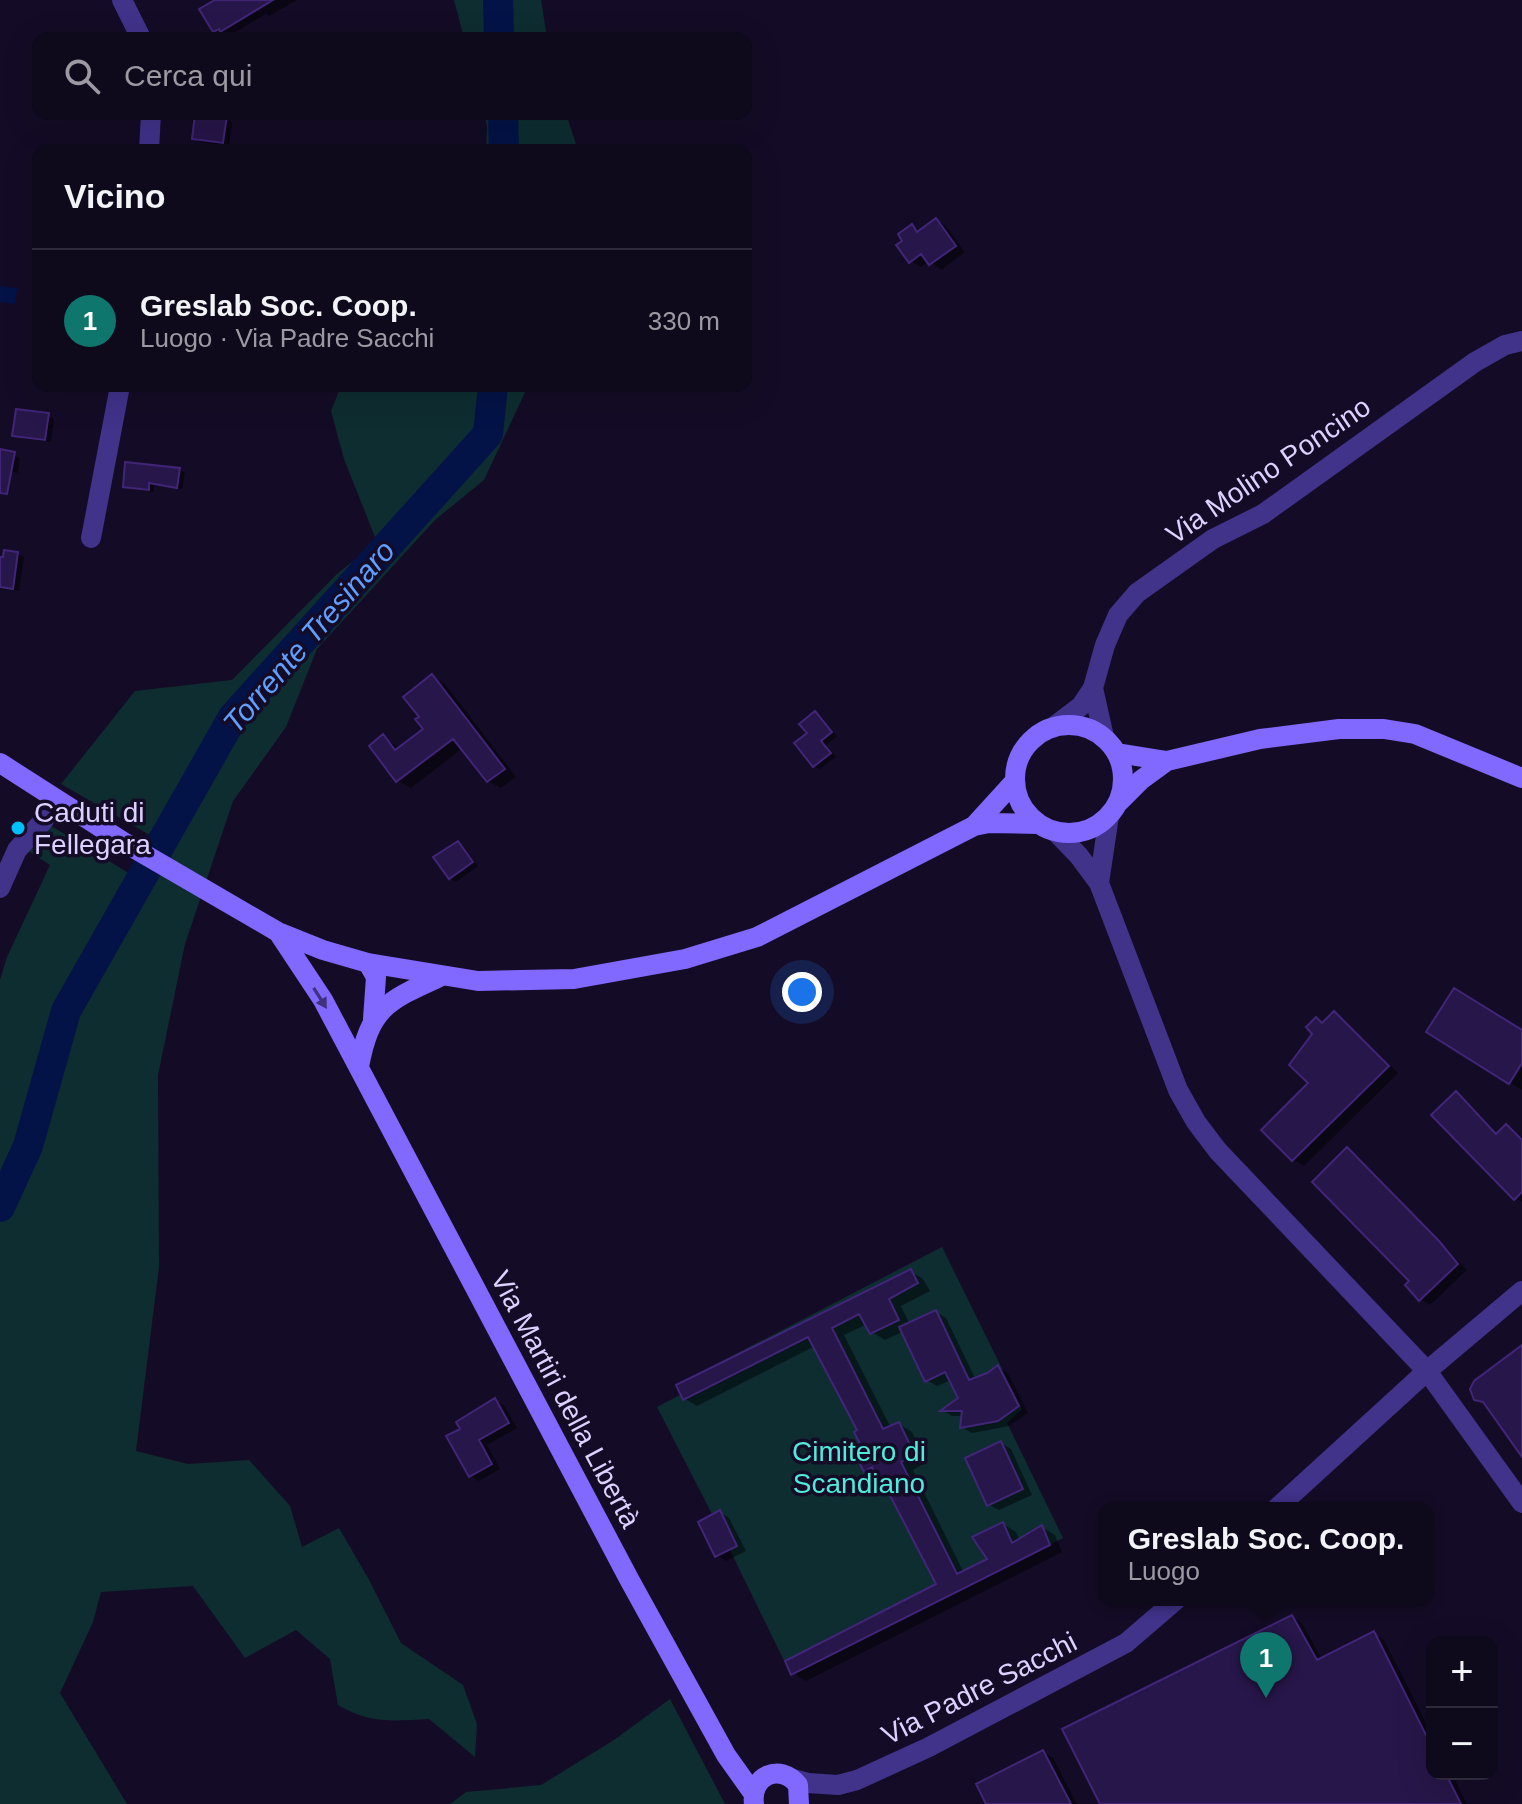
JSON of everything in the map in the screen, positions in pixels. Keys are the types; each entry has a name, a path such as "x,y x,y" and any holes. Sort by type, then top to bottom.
{"main road":[{"path":"1047,828 1020,801 1015,781 1021,754 1039,734 1052,728 1079,726 1110,745 1167,761"},
{"path":"0,763 125,843 278,932 368,963 478,981 574,979 685,959 757,937 974,826 989,823 1069,833 1084,831 1097,825 1141,780 1167,761 1260,739 1339,729 1384,729 1415,734 1522,778"},
{"path":"1110,745 1121,763 1123,784 1113,810"},
{"path":"974,826 1015,781"},
{"name":"Via Martiri della Libertà","path":"278,932 323,1000 621,1565 726,1755 754,1799"},
{"path":"359,1067 365,1037 373,1019 376,977 368,963"},
{"path":"373,1019 390,1002 442,976"},
{"path":"726,1755 752,1769 780,1773 793,1779 800,1792 799,1804"},
{"name":"Via Martiri della Libertà","path":"754,1799 760,1780 772,1773"}],"street":[{"path":"122,0 138,32"},
{"path":"149,144 151,120"},
{"name":"Via Molino Poncino","path":"1052,728 1081,706 1093,688 1105,645 1118,615 1137,593 1213,539 1263,514 1475,362 1505,345 1522,341"},
{"path":"91,538 119,392"},
{"name":"Via Molino Poncino","path":"1093,688 1110,745"},
{"path":"1099,883 1113,810"},
{"path":"0,888 17,850 44,820"},
{"path":"1047,828 1079,856 1099,883 1178,1090 1196,1122 1218,1151 1427,1371 1522,1503"},
{"path":"1284,1502 1427,1371 1522,1291"},
{"name":"Via Padre Sacchi","path":"808,1804 838,1785 857,1780 929,1747 1101,1658 1126,1643 1169,1606"},
{"name":"Via Padre Sacchi","path":"793,1779 838,1785"}],"green space":[{"path":"454,0 541,0 546,32 462,32"},
{"path":"485,120 568,120 576,144 486,144"},
{"path":"339,392 525,392 484,480 435,520 317,649 286,727 233,801 185,944 158,1075 159,1267 136,1451 188,1464 249,1460 290,1506 302,1547 339,1528 401,1643 463,1685 477,1724 475,1757 429,1719 372,1718 338,1705 330,1659 296,1630 245,1658 193,1586 101,1592 93,1622 60,1693 127,1804 0,1804 0,980 7,957 50,865 27,850 48,824 140,880 162,842 61,784 135,691 232,680 337,574 377,542 344,459 331,411"},
{"name":"Cimitero di Scandiano","path":"942,1247 1022,1409 1007,1423 1063,1538 791,1675 730,1550 715,1557 698,1522 712,1514 657,1407 680,1395 676,1385"},
{"path":"670,1699 725,1804 450,1804 466,1792 541,1785 614,1740"}],"shaded area":[{"path":"0,286 17,288 15,304 0,302"}],"building":[{"path":"215,0 273,0 220,32 219,29 213,32 199,9"},
{"path":"194,120 226,120 223,143 192,139"},
{"path":"936,218 956,246 929,265 921,254 909,263 896,245 902,241 898,234 912,224 917,232"},
{"path":"16,409 49,413 45,440 12,436"},
{"path":"0,449 15,452 7,494 0,493"},
{"path":"125,462 180,468 177,488 149,483 149,490 123,487"},
{"path":"4,550 18,552 13,589 0,587 0,557 3,557"},
{"path":"432,674 505,769 487,782 453,739 396,782 369,746 383,734 395,750 423,729 415,719 419,717 403,697"},
{"path":"815,711 832,732 821,741 831,753 813,767 794,743 807,733 799,724"},
{"path":"458,841 473,862 449,879 433,857"},
{"path":"1454,988 1522,1030 1522,1063 1509,1084 1426,1032"},
{"path":"1334,1011 1389,1066 1292,1161 1261,1130 1308,1083 1289,1065 1312,1034 1306,1027 1316,1017 1322,1023"},
{"path":"1456,1091 1496,1134 1506,1124 1522,1140 1522,1192 1514,1200 1431,1115"},
{"path":"1347,1147 1458,1264 1419,1301 1405,1285 1409,1281 1312,1182"},
{"path":"911,1269 918,1283 889,1299 899,1320 870,1334 859,1314 832,1328 883,1429 899,1422 915,1455 901,1462 957,1574 987,1559 972,1537 1003,1522 1012,1543 1042,1525 1050,1545 791,1675 785,1661 936,1584 883,1482 879,1484 872,1467 864,1472 854,1452 862,1448 854,1432 857,1430 808,1337 683,1400 676,1385"},
{"path":"936,1310 969,1380 998,1365 1019,1406 998,1421 960,1428 962,1411 940,1411 958,1398 945,1372 925,1382 899,1327"},
{"path":"1522,1345 1522,1457 1483,1402 1474,1400 1470,1389 1474,1381"},
{"path":"495,1398 509,1423 479,1440 492,1464 469,1477 446,1436 460,1429 456,1422"},
{"path":"1001,1441 1023,1489 987,1506 965,1458"},
{"path":"720,1510 737,1546 715,1557 698,1522"},
{"path":"1292,1615 1317,1660 1374,1631 1426,1735 1426,1780 1449,1780 1461,1804 1100,1804 1062,1729"},
{"path":"1043,1750 1071,1804 986,1804 976,1784"}],"waterway":[{"name":"Torrente Tresinaro","path":"498,0 499,32"},
{"name":"Torrente Tresinaro","path":"503,120 504,144"},
{"name":"Torrente Tresinaro","path":"0,1207 28,1146 66,1011 233,717 488,434 492,392"}],"place":[{"name":"Caduti di Fellegara","path":"18,828"},
{"name":"Greslab Soc. Coop.","path":"1266,1698"}]}
